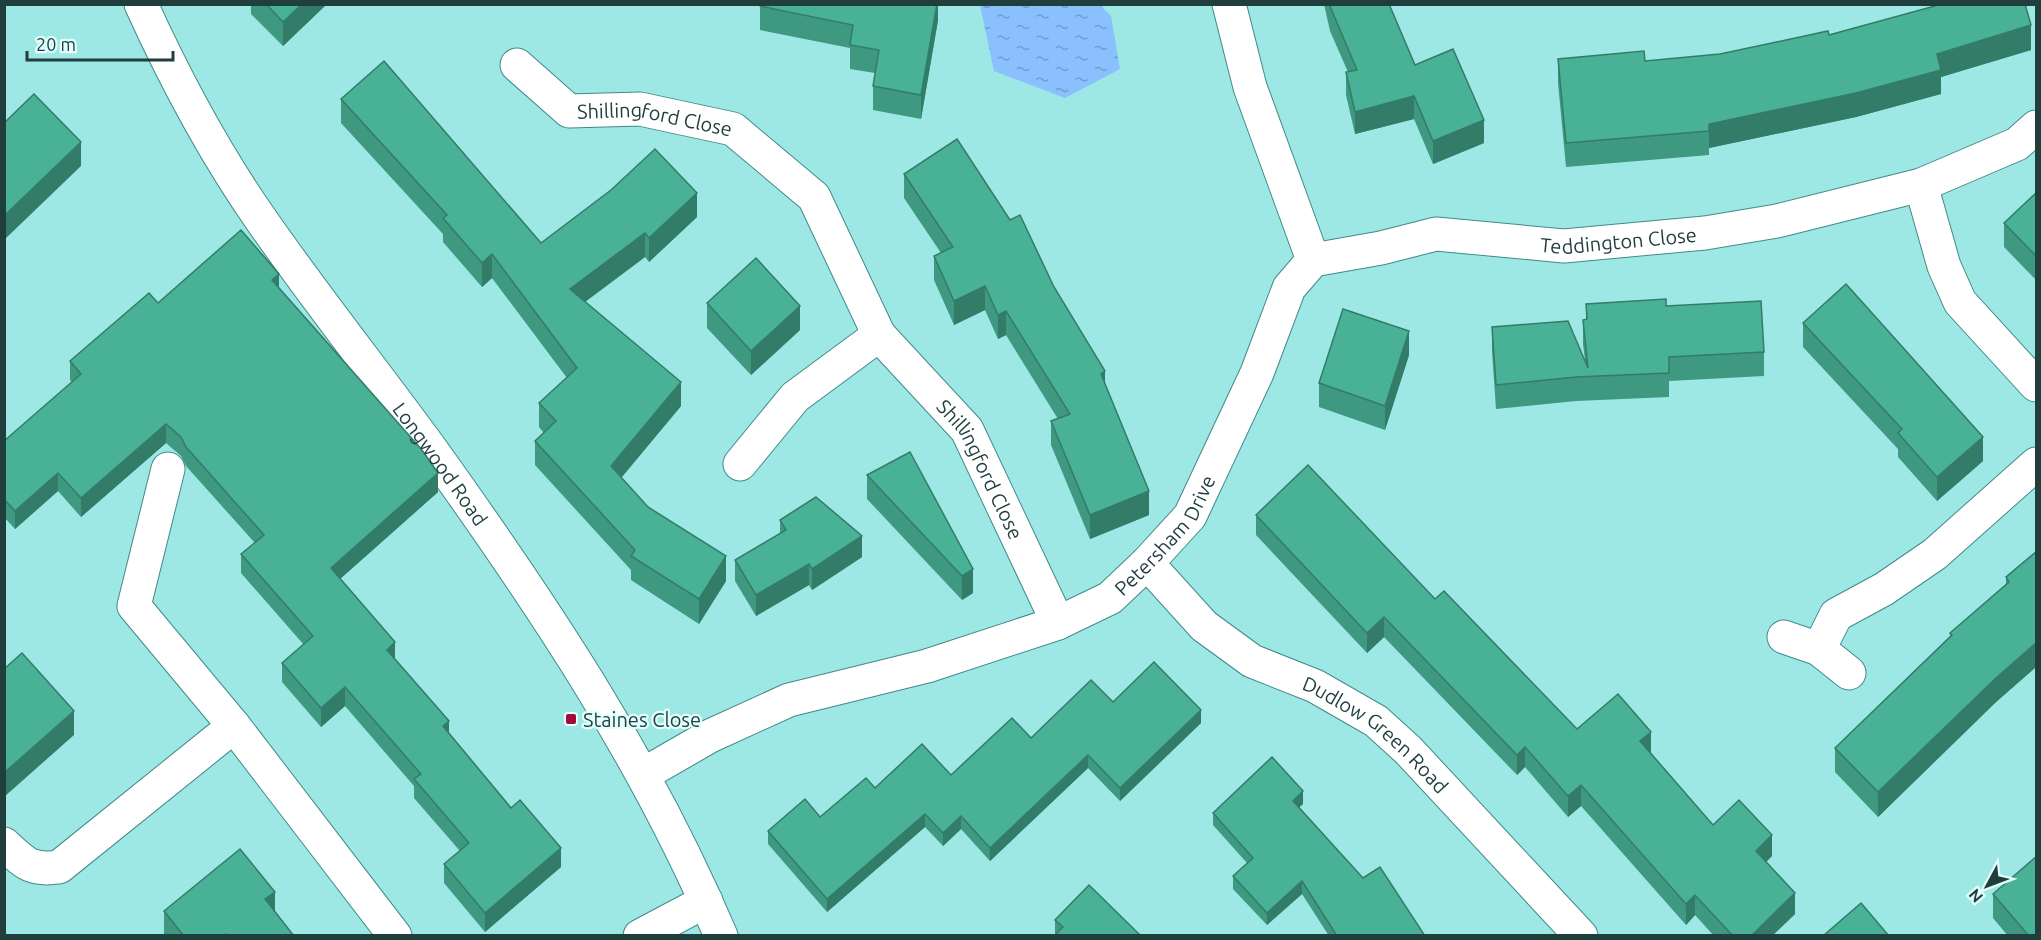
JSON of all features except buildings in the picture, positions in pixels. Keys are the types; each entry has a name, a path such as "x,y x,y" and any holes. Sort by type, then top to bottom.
{"street":[{"name":"Longwood Road","path":"141,4 173,74 261,220 433,453 570,649 645,774 721,936"},
{"path":"1229,4 1250,87 1313,260"},
{"name":"Shillingford Close","path":"517,65 568,111 640,109 733,129 814,197 879,335 967,430 1058,623"},
{"name":"Teddington Close","path":"1313,260 1381,248 1436,234 1564,246 1705,233 1777,221 1921,185 2017,144 2037,127"},
{"path":"1921,185 1944,266 1960,302 2037,386"},
{"name":"Petersham Drive","path":"645,774 711,736 789,700 927,666 1058,623 1110,598 1147,563 1190,516 1257,373 1289,288 1313,260"},
{"path":"740,464 795,397 879,335"},
{"path":"1819,650 1836,615 1884,589 1935,554 2037,464"},
{"path":"168,469 134,606 234,726 395,936"},
{"name":"Dudlow Green Road","path":"1147,563 1204,626 1252,661 1315,686 1376,721 1408,750 1581,936"},
{"path":"1784,637 1819,650 1849,673"},
{"path":"4,844 21,860 40,870 59,867 234,726"},
{"path":"640,936 706,901"}],"water":[{"path":"980,5 1100,5 1111,16 1120,69 1065,98 994,71"}],"place":[{"name":"Staines Close","path":"571,719"}]}
